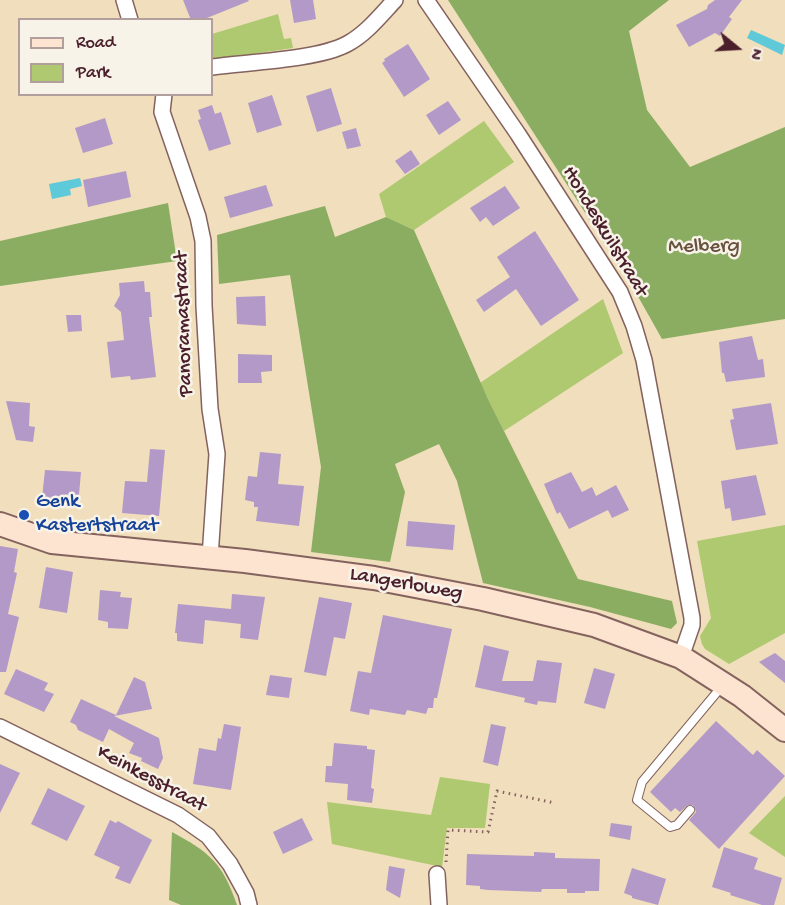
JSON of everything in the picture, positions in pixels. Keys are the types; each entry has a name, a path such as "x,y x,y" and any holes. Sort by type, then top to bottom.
{"street":[{"path":"124,0 129,18"},
{"path":"213,67 320,54 348,44 370,26 395,0"},
{"name":"Hondeskuilstraat","path":"426,0 518,134 620,292 634,326 644,360 692,618 690,633 681,657"},
{"name":"Panoramastraat","path":"164,96 162,112 198,217 203,241 210,409 217,454 210,557"},
{"name":"Langerloweg","path":"0,524 52,542 210,557 374,578 483,599 594,626 681,657 742,696 785,730"},
{"name":"Keinkesstraat","path":"0,727 178,815 208,836 230,864 246,893 249,905"},
{"path":"439,905 441,873"}],"lane":[{"path":"690,810 677,825 670,827 637,800 642,782 724,684"}],"path":[{"path":"441,873 448,830 488,832 497,791 555,803"}],"green space":[{"name":"Melberg","path":"448,0 669,0 629,31 647,110 690,167 785,127 785,319 662,339 631,284"},
{"path":"278,14 284,39 291,38 293,48 213,60 213,34"},
{"path":"484,121 514,162 414,230 386,217 379,194"},
{"path":"168,203 177,261 0,286 0,241"},
{"path":"325,206 335,237 386,217 414,230 487,397 578,579 672,601 677,623 671,629 590,607 483,583 457,481 439,444 395,464 405,492 390,562 311,552 321,467 290,275 219,284 217,235"},
{"path":"603,299 623,353 504,431 480,383"},
{"path":"785,525 785,633 729,664 705,649 702,644 700,636 711,618 697,541"},
{"path":"440,777 490,784 485,828 447,828 442,867 332,844 327,802 431,815"},
{"path":"785,796 785,857 749,833"},
{"path":"172,832 196,846 213,860 226,879 237,905 181,905 169,900"}],"water":[{"path":"751,30 785,45 782,55 747,38"},
{"path":"80,178 82,186 70,189 71,195 52,199 49,184"}],"building":[{"path":"183,0 249,1 207,18 190,18"},
{"path":"290,0 313,0 316,19 294,23"},
{"path":"715,0 742,0 729,17 732,19 720,36 715,33 689,47 676,25 707,9 708,5"},
{"path":"408,44 430,79 404,97 382,63 384,59"},
{"path":"331,88 342,124 317,132 306,96"},
{"path":"272,95 282,125 257,133 248,103"},
{"path":"448,101 461,120 439,135 426,115"},
{"path":"212,105 215,114 221,112 231,144 209,151 198,120 201,119 198,110"},
{"path":"105,118 113,144 83,153 75,128"},
{"path":"356,128 361,146 347,149 342,132"},
{"path":"411,150 420,164 405,174 395,161"},
{"path":"126,171 131,197 88,207 83,180"},
{"path":"266,185 273,206 230,218 224,197"},
{"path":"505,186 520,208 493,226 486,217 480,222 470,208"},
{"path":"535,231 579,300 541,326 516,289 484,312 476,300 510,277 497,257"},
{"path":"144,281 145,292 150,292 152,317 149,317 156,377 131,380 130,376 111,378 107,342 124,340 121,312 114,306 120,295 119,283"},
{"path":"265,296 266,326 237,324 236,297"},
{"path":"66,315 81,315 82,331 68,332"},
{"path":"752,336 758,360 763,359 765,377 726,382 724,373 722,373 719,342"},
{"path":"238,354 272,355 272,371 261,372 262,383 238,383"},
{"path":"6,401 30,403 29,426 35,427 33,442 16,440"},
{"path":"771,403 778,444 736,450 730,420 734,419 732,409"},
{"path":"150,449 165,450 159,516 122,513 125,481 147,482"},
{"path":"260,452 281,454 278,484 304,486 299,526 256,521 258,507 254,507 254,502 245,500 248,476 257,477"},
{"path":"45,470 81,472 78,506 60,504 60,500 42,498"},
{"path":"571,472 582,492 592,487 596,496 616,485 629,510 612,518 608,510 569,529 560,512 557,514 544,484"},
{"path":"756,475 766,515 732,521 730,508 725,509 721,481"},
{"path":"408,521 455,525 453,550 406,546"},
{"path":"0,546 18,549 14,572 17,573 8,614 19,617 6,672 0,672"},
{"path":"46,567 73,572 67,613 39,608"},
{"path":"100,590 121,592 120,597 132,598 128,629 108,628 108,622 98,620"},
{"path":"232,594 265,597 258,640 240,638 241,624 205,620 203,644 177,641 177,633 175,633 178,604 231,609"},
{"path":"319,597 352,603 345,639 334,637 326,676 304,672"},
{"path":"383,615 452,629 437,698 434,698 433,708 428,708 426,714 407,710 405,715 370,709 369,715 350,711 358,671 371,673"},
{"path":"484,645 509,651 502,681 533,681 537,660 562,663 556,703 538,701 537,705 524,702 525,698 475,687"},
{"path":"775,653 785,661 785,683 759,662"},
{"path":"594,668 615,674 605,709 584,703"},
{"path":"16,669 48,683 44,690 54,694 44,712 4,694"},
{"path":"270,675 292,678 289,698 266,695"},
{"path":"134,677 145,682 152,709 114,716 159,738 163,758 158,769 141,761 142,758 129,753 134,743 109,729 103,742 78,730 76,725 70,722 81,699 116,715"},
{"path":"716,721 753,755 757,750 785,776 719,849 689,820 696,812 693,805 688,805 680,812 675,808 671,812 650,792"},
{"path":"224,724 241,727 231,790 193,784 199,748 216,751"},
{"path":"491,724 506,727 498,766 483,762"},
{"path":"334,743 367,746 367,749 375,750 371,788 374,789 372,803 347,800 348,784 325,782 326,766 332,766"},
{"path":"0,764 20,773 0,813"},
{"path":"48,788 85,806 67,841 31,824"},
{"path":"302,818 313,840 283,854 273,832"},
{"path":"110,820 116,823 118,821 152,840 130,884 115,878 120,867 94,855"},
{"path":"611,823 632,826 630,840 609,836"},
{"path":"724,847 758,858 754,869 782,878 774,905 762,905 712,887"},
{"path":"534,852 555,853 555,858 600,859 599,891 567,893 567,889 542,889 541,892 488,890 480,889 480,886 466,885 467,854 534,856"},
{"path":"389,866 405,869 400,898 386,890"},
{"path":"632,868 666,879 658,905 632,898 624,893"}],"place":[{"name":"Genk Kastertstraat","path":"24,515"}]}
